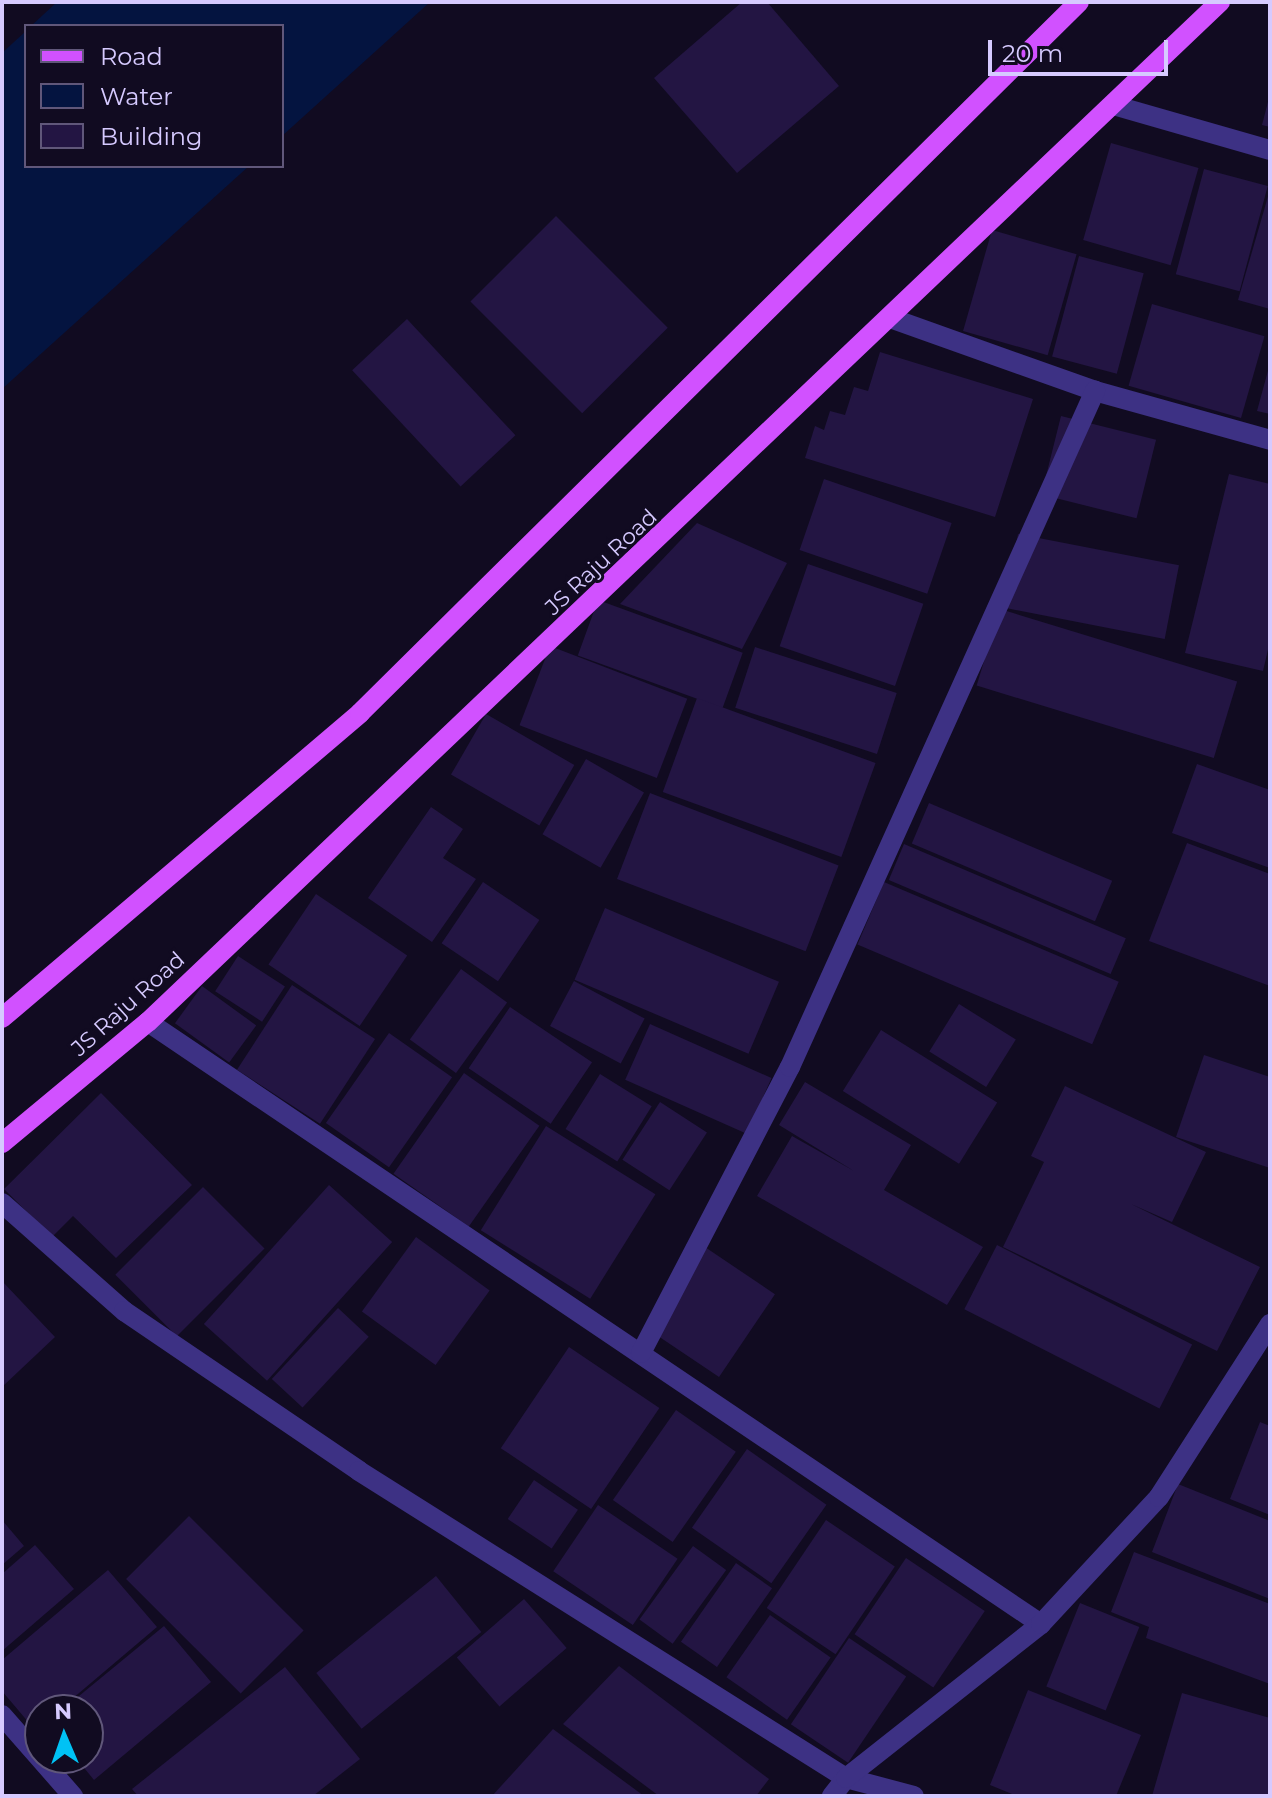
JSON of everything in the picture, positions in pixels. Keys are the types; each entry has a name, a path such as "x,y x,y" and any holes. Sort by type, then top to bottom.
{"main road":[{"path":"2,1018 360,713 1079,2"},
{"name":"JS Raju Road","path":"2,1143 148,1022 893,319 1220,2"}],"street":[{"path":"1113,105 1270,150"},
{"path":"893,319 1095,391 1270,440"},
{"path":"641,1353 790,1067 1095,391"},
{"path":"148,1022 1041,1624"},
{"path":"2,1203 124,1311 359,1471 846,1778 914,1796"},
{"path":"832,1796 846,1778 1041,1624 1159,1497 1270,1324"},
{"path":"2,1715 73,1796"}],"water":[{"path":"57,2 430,2 284,134 284,24 33,24"},
{"path":"24,33 24,168 247,168 2,389 2,53"}],"building":[{"path":"742,2 767,2 839,86 737,173 654,78"},
{"path":"1270,98 1270,127 1262,125"},
{"path":"1111,143 1198,168 1171,265 1083,240"},
{"path":"1204,169 1268,186 1240,291 1176,274"},
{"path":"1270,193 1270,309 1238,300"},
{"path":"556,216 668,328 582,413 470,302"},
{"path":"992,230 1077,254 1048,355 963,331"},
{"path":"1079,256 1144,273 1117,374 1052,356"},
{"path":"1152,304 1264,336 1241,418 1129,386"},
{"path":"407,319 515,435 461,486 352,370"},
{"path":"880,352 1033,399 995,517 805,458 815,426 824,430 830,411 845,415 854,387 868,391"},
{"path":"1270,368 1270,414 1257,411"},
{"path":"1061,416 1156,440 1136,518 1041,495"},
{"path":"1229,474 1270,484 1270,641 1263,671 1185,653"},
{"path":"824,479 952,523 927,594 800,550"},
{"path":"697,523 787,563 742,649 620,604"},
{"path":"1018,534 1179,565 1165,639 1004,608"},
{"path":"808,564 923,604 895,686 780,646"},
{"path":"598,600 743,653 723,708 578,655"},
{"path":"1000,609 1237,682 1214,758 977,686"},
{"path":"550,646 687,699 657,778 520,725"},
{"path":"755,647 897,693 877,754 735,708"},
{"path":"697,698 876,763 841,857 663,792"},
{"path":"486,714 574,765 539,826 451,775"},
{"path":"586,759 644,792 601,868 542,834"},
{"path":"1197,764 1270,790 1270,868 1172,833"},
{"path":"650,793 839,865 806,951 617,879"},
{"path":"929,803 1112,881 1095,921 912,844"},
{"path":"431,807 463,829 443,858 476,879 432,942 368,898"},
{"path":"1187,843 1270,874 1270,986 1149,941"},
{"path":"904,844 1126,938 1111,974 889,880"},
{"path":"483,882 539,920 498,981 442,943"},
{"path":"884,882 1119,982 1092,1044 857,945"},
{"path":"316,894 407,956 360,1026 268,964"},
{"path":"605,908 779,982 748,1054 575,980"},
{"path":"238,956 285,986 262,1022 215,991"},
{"path":"461,969 507,1003 456,1073 410,1039"},
{"path":"574,981 645,1019 621,1064 550,1026"},
{"path":"292,985 375,1039 320,1124 237,1070"},
{"path":"202,986 256,1025 229,1063 175,1023"},
{"path":"959,1004 1016,1040 986,1087 929,1051"},
{"path":"510,1007 592,1062 551,1124 469,1068"},
{"path":"650,1024 772,1078 747,1134 625,1080"},
{"path":"881,1030 997,1103 959,1164 843,1091"},
{"path":"389,1033 452,1077 389,1167 326,1123"},
{"path":"1204,1055 1270,1077 1270,1168 1176,1137"},
{"path":"464,1073 539,1126 469,1227 393,1174"},
{"path":"600,1074 652,1106 617,1161 566,1129"},
{"path":"805,1082 911,1145 884,1190 983,1247 947,1305 757,1196 792,1136 854,1171 779,1125"},
{"path":"1065,1086 1206,1152 1172,1222 1131,1204 1260,1267 1217,1351 1003,1247 1044,1162 1031,1156"},
{"path":"101,1093 192,1185 116,1258 73,1216 52,1237 4,1189"},
{"path":"660,1102 707,1132 669,1190 622,1160"},
{"path":"546,1126 655,1194 590,1299 481,1230"},
{"path":"329,1185 392,1242 267,1381 204,1324"},
{"path":"203,1187 265,1249 177,1336 115,1275"},
{"path":"416,1237 490,1290 436,1365 362,1311"},
{"path":"702,1245 775,1294 719,1377 646,1328"},
{"path":"997,1245 1192,1344 1159,1409 964,1309"},
{"path":"2,1281 55,1337 2,1387"},
{"path":"338,1308 369,1337 303,1408 272,1379"},
{"path":"569,1347 659,1408 591,1509 501,1448"},
{"path":"676,1410 736,1452 673,1542 613,1500"},
{"path":"1260,1422 1270,1426 1270,1515 1230,1499"},
{"path":"747,1449 826,1505 771,1583 692,1528"},
{"path":"534,1480 578,1510 552,1549 508,1519"},
{"path":"1178,1484 1270,1521 1270,1599 1152,1552"},
{"path":"598,1505 678,1559 633,1625 553,1571"},
{"path":"189,1516 304,1631 241,1693 126,1579"},
{"path":"2,1520 24,1546 2,1565"},
{"path":"826,1520 895,1566 836,1654 767,1608"},
{"path":"35,1545 74,1589 2,1651 2,1574"},
{"path":"693,1546 726,1570 673,1644 640,1620"},
{"path":"1134,1552 1270,1604 1270,1684 1146,1638 1149,1627 1111,1612"},
{"path":"906,1558 985,1611 933,1687 855,1634"},
{"path":"736,1563 772,1588 717,1667 681,1642"},
{"path":"108,1570 157,1627 78,1694 24,1694 24,1717 2,1691 2,1660"},
{"path":"436,1576 481,1632 362,1729 316,1673"},
{"path":"524,1599 567,1648 499,1706 457,1657"},
{"path":"1080,1603 1139,1627 1106,1710 1046,1686"},
{"path":"770,1615 831,1657 787,1720 726,1677"},
{"path":"164,1626 211,1682 104,1772 104,1694 81,1694"},
{"path":"849,1638 906,1677 848,1763 791,1724"},
{"path":"619,1666 769,1779 756,1796 659,1796 563,1724"},
{"path":"285,1667 360,1759 313,1796 138,1796 132,1789"},
{"path":"1028,1690 1141,1735 1116,1796 1017,1796 990,1785"},
{"path":"1182,1693 1270,1718 1270,1796 1152,1796"},
{"path":"553,1729 644,1796 492,1796"}]}
